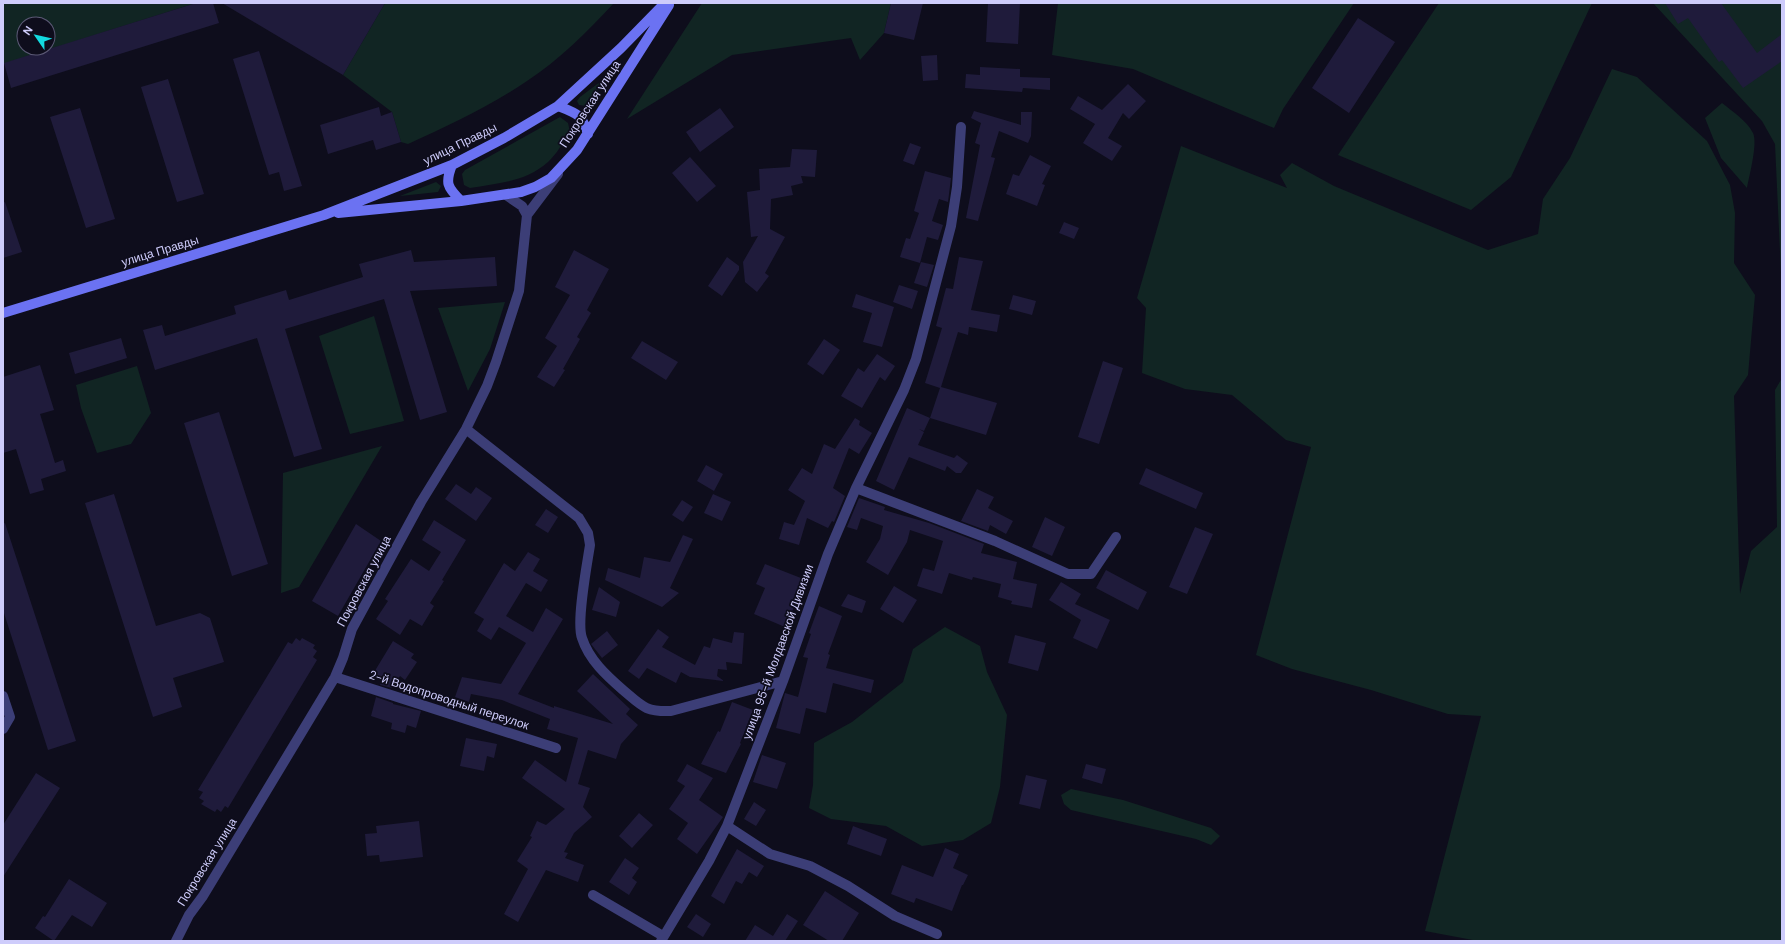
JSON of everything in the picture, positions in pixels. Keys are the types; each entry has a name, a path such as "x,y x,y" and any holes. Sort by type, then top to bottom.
{"main road":[{"name":"Покровская улица","path":"558,106 621,48 665,3"},
{"name":"Покровская улица","path":"564,165 588,134 670,3"},
{"path":"558,106 577,113 584,122 588,134"},
{"name":"улица Правды","path":"3,313 324,215 452,165 504,138 558,106"},
{"path":"452,165 447,178 450,190 462,201"},
{"name":"улица Правды","path":"324,215 506,195 535,188 551,178 564,165"}],"street":[{"name":"улица 95-й Молдавской Дивизии","path":"662,939 709,861 727,826 783,681 828,554 856,488 904,390 916,359 951,226 957,187 961,127"},
{"name":"Покровская улица","path":"176,941 189,915 203,896 335,677 352,629 421,502 466,429 496,362 519,291 527,215 564,165"},
{"path":"506,195 522,206 527,215"},
{"path":"466,429 579,518 588,533 590,545 580,622 582,638 591,657 608,678 646,709 654,712 671,711 783,681"},
{"path":"856,488 995,541 1068,574 1091,574 1116,537"},
{"name":"2-й Водопроводный переулок","path":"335,677 556,748"},
{"path":"3,696 10,717 3,729"},
{"path":"727,826 770,854 810,866 848,886 895,916 936,934"},
{"path":"593,894 662,939"}],"green space":[{"path":"3,3 196,3 56,47 56,16 16,16 16,56 28,56 3,64"},
{"path":"385,3 614,3 573,45 539,73 484,107 408,144 401,142 392,112 343,75"},
{"path":"702,3 891,3 884,33 860,60 851,38 732,55 627,119"},
{"path":"1058,3 1354,3 1283,109 1274,128 1133,69 1052,55"},
{"path":"1439,3 1592,3 1511,177 1471,210 1338,155"},
{"path":"1653,3 1782,3 1782,295 1775,144 1762,121"},
{"path":"1612,69 1637,77 1707,141 1730,185 1735,213 1734,263 1755,295 1748,375 1734,396 1740,594 1751,551 1777,527 1775,390 1782,378 1782,941 1478,941 1425,931 1481,716 1448,714 1371,690 1292,669 1256,655 1311,447 1286,440 1232,395 1185,389 1142,373 1146,308 1137,298 1181,146 1287,188 1280,175 1292,163 1334,186 1488,250 1538,234 1543,199 1570,158"},
{"path":"608,76 586,106 579,105 577,101 580,97"},
{"path":"1722,103 1743,120 1753,133 1754,152 1747,188 1721,158 1705,118"},
{"path":"560,117 568,123 570,132 560,148 548,162 539,169 511,181 470,188 464,185 462,174 465,170"},
{"path":"436,182 441,186 438,192 400,196"},
{"path":"505,302 490,349 468,391 438,308"},
{"path":"374,316 404,421 350,434 319,336"},
{"path":"137,366 151,413 131,444 97,453 81,408 76,385"},
{"path":"382,446 299,587 281,593 283,473"},
{"path":"945,627 980,646 987,672 1007,715 1000,787 991,823 963,840 922,846 886,826 831,819 809,808 813,785 814,743 852,722 903,682 913,649"},
{"path":"1071,789 1123,800 1211,828 1220,836 1211,845 1196,839 1071,810 1064,804 1061,795"}],"building":[{"path":"196,3 213,3 219,23 11,88 4,63 26,56 56,56 56,47"},
{"path":"222,3 385,3 343,75"},
{"path":"891,3 923,3 914,40 884,33"},
{"path":"988,3 1020,3 1018,44 986,42"},
{"path":"1665,3 1721,3 1757,53 1782,34 1782,61 1743,88 1722,60 1719,62 1688,18 1678,24"},
{"path":"1358,18 1395,42 1349,113 1312,88"},
{"path":"259,51 302,186 284,191 279,172 269,175 233,59"},
{"path":"937,55 938,80 923,81 921,56"},
{"path":"980,67 1020,69 1020,77 1050,78 1050,90 1023,88 1022,92 965,88 966,74 980,75"},
{"path":"168,79 204,194 177,202 141,87"},
{"path":"1128,84 1146,101 1129,119 1123,113 1108,138 1122,146 1112,161 1083,143 1095,124 1070,109 1078,96 1102,110"},
{"path":"379,107 381,116 392,112 401,142 376,150 373,140 328,154 320,125"},
{"path":"80,108 115,219 86,228 50,117"},
{"path":"720,108 734,127 700,152 686,132"},
{"path":"974,111 1021,125 1021,112 1032,112 1031,136 1028,143 999,131 991,157 995,158 978,221 966,218 980,145 975,143 981,123 971,118"},
{"path":"910,143 921,147 914,165 903,161"},
{"path":"792,149 817,150 815,177 801,176 803,183 791,186 793,195 771,199 770,229 785,237 765,273 769,276 757,292 745,282 743,262 758,236 751,237 747,192 760,190 759,169 790,167"},
{"path":"1030,155 1051,166 1042,184 1045,185 1037,206 1006,194 1013,174 1019,176"},
{"path":"690,157 716,186 697,202 672,173"},
{"path":"925,171 951,178 948,202 939,199 932,221 943,225 938,240 927,237 920,263 900,257 906,238 910,239 919,213 914,211"},
{"path":"5,202 22,252 3,258 3,203"},
{"path":"1064,222 1079,228 1074,239 1059,233"},
{"path":"411,250 414,262 495,257 497,286 410,291 447,412 420,420 384,299 285,329 322,449 294,457 257,338 155,370 143,330 162,325 165,336 236,314 234,306 286,290 289,300 363,277 359,264"},
{"path":"574,250 609,269 587,310 591,313 577,337 580,339 563,369 565,370 554,387 537,377 557,346 545,338 570,295 555,287"},
{"path":"727,257 739,266 739,270 722,296 708,286"},
{"path":"959,257 983,261 971,310 1000,315 997,332 969,327 968,335 958,332 941,387 997,403 986,435 930,418 940,388 925,383 942,328 936,326 946,288 953,289"},
{"path":"921,262 934,265 927,287 914,283"},
{"path":"899,285 918,291 912,309 893,302"},
{"path":"856,294 894,307 882,347 863,342 872,313 852,307"},
{"path":"1013,295 1036,301 1032,315 1009,309"},
{"path":"121,338 127,358 75,374 69,353"},
{"path":"824,339 840,350 823,375 807,364"},
{"path":"642,341 678,362 666,380 631,358"},
{"path":"877,354 895,366 885,381 880,377 862,408 841,396 858,368 864,372"},
{"path":"1103,361 1123,368 1099,444 1078,437"},
{"path":"40,365 54,410 40,414 55,463 63,460 66,471 41,479 44,490 30,494 16,449 3,453 3,377"},
{"path":"907,408 930,418 924,431 919,429 924,432 918,445 954,458 957,455 968,463 961,473 956,473 947,466 945,471 909,457 894,490 876,481"},
{"path":"219,412 268,564 232,576 184,423"},
{"path":"855,418 860,421 859,425 872,433 859,454 849,448 833,488 845,496 834,522 832,521 828,528 807,518 799,545 779,539 784,522 794,525 805,501 788,490 802,468 812,474 824,444 835,449"},
{"path":"706,465 723,474 714,491 697,481"},
{"path":"1146,468 1203,493 1196,509 1139,484"},
{"path":"456,484 471,494 476,487 492,498 476,521 445,499"},
{"path":"977,489 994,497 988,508 1013,521 1006,534 990,525 988,531 961,521"},
{"path":"114,494 156,626 200,613 210,618 224,662 173,678 182,707 153,717 85,503"},
{"path":"713,494 731,502 722,521 704,513"},
{"path":"859,498 885,507 884,510 929,523 984,544 981,553 1017,562 1013,579 1037,584 1032,608 1011,604 1012,601 998,597 1001,584 973,577 972,580 949,573 942,594 917,586 923,568 934,571 943,541 910,530 907,542 888,575 866,562 880,539 883,526 861,518 857,530 847,527"},
{"path":"682,500 693,507 683,522 672,515"},
{"path":"546,509 558,517 548,533 535,525"},
{"path":"1045,517 1065,527 1052,556 1032,547"},
{"path":"434,520 466,540 442,580 444,581 430,603 434,606 422,626 410,619 400,635 376,619 388,601 385,599 411,559 429,571 441,552 422,540"},
{"path":"5,523 76,741 48,750 3,610 3,524"},
{"path":"356,524 381,541 338,616 312,601"},
{"path":"1195,527 1213,534 1187,594 1169,587"},
{"path":"683,535 693,539 670,588 679,593 662,607 605,580 608,568 640,578 644,557 670,562"},
{"path":"528,552 540,559 533,571 548,580 541,592 526,583 506,616 533,632 546,608 563,619 518,694 554,708 554,706 613,724 577,691 593,674 630,709 626,714 638,725 621,744 616,759 588,750 578,784 590,788 583,807 592,817 574,833 564,852 568,853 565,858 584,865 578,882 546,870 518,922 504,914 528,869 517,861 532,837 530,836 537,821 546,825 565,809 522,778 535,760 566,782 578,738 547,729 550,719 502,700 471,694 469,702 455,697 462,677 501,684 526,643 499,627 491,640 477,631 484,619 474,613 504,563 515,571"},
{"path":"765,564 806,580 785,627 754,614 765,588 756,584"},
{"path":"1106,570 1147,592 1138,610 1096,588"},
{"path":"1061,582 1081,594 1075,604 1110,620 1097,649 1073,638 1081,620 1049,600"},
{"path":"894,586 917,600 903,623 880,609"},
{"path":"599,587 620,602 616,617 592,610"},
{"path":"848,594 866,601 862,613 841,606"},
{"path":"819,606 842,616 828,654 830,655 826,668 874,680 871,693 833,683 826,713 806,708 800,734 776,728 785,693 798,697 808,658 803,657 811,634 809,633"},
{"path":"658,629 669,637 662,647 695,665 704,646 710,648 713,638 732,643 734,632 744,633 742,664 726,662 727,670 718,669 717,676 724,681 690,677 681,672 676,683 647,668 639,679 628,671"},
{"path":"607,631 618,645 602,658 591,644"},
{"path":"1015,635 1046,643 1038,671 1008,663"},
{"path":"296,638 300,641 302,638 315,645 313,648 317,651 313,657 317,660 228,808 225,806 221,812 217,809 215,812 201,804 204,801 199,798 203,792 198,790 288,642 292,644"},
{"path":"393,641 414,654 411,658 417,662 405,680 400,676 392,688 380,685 382,680 373,674"},
{"path":"376,697 393,704 421,711 416,728 407,725 405,733 391,729 392,723 371,716"},
{"path":"732,702 753,710 740,743 741,744 726,773 701,764 718,731 720,732"},
{"path":"466,738 497,744 494,758 487,756 484,771 460,766"},
{"path":"762,755 786,763 777,789 753,782"},
{"path":"687,764 713,778 699,800 723,817 697,854 677,839 688,823 669,809 685,786 677,781"},
{"path":"1086,764 1106,769 1102,784 1082,778"},
{"path":"36,773 60,788 3,877 3,825"},
{"path":"1026,775 1047,780 1040,809 1019,804"},
{"path":"754,802 766,810 756,826 744,819"},
{"path":"639,813 653,825 632,848 619,836"},
{"path":"419,821 423,857 380,862 379,855 367,856 365,834 377,833 376,826"},
{"path":"853,826 887,839 881,856 847,844"},
{"path":"945,848 959,854 953,868 968,875 962,885 952,911 916,898 914,903 891,894 902,865 933,877"},
{"path":"737,849 764,866 757,877 749,872 742,884 736,881 724,904 711,896"},
{"path":"625,858 639,868 632,878 637,882 629,895 609,882"},
{"path":"69,879 107,903 92,927 72,915 54,941 35,928 43,916 45,917"},
{"path":"825,891 859,913 842,941 829,941 803,925"},
{"path":"696,914 711,924 703,937 687,927"},
{"path":"787,914 798,921 785,941 745,941 755,925 773,936"}]}
